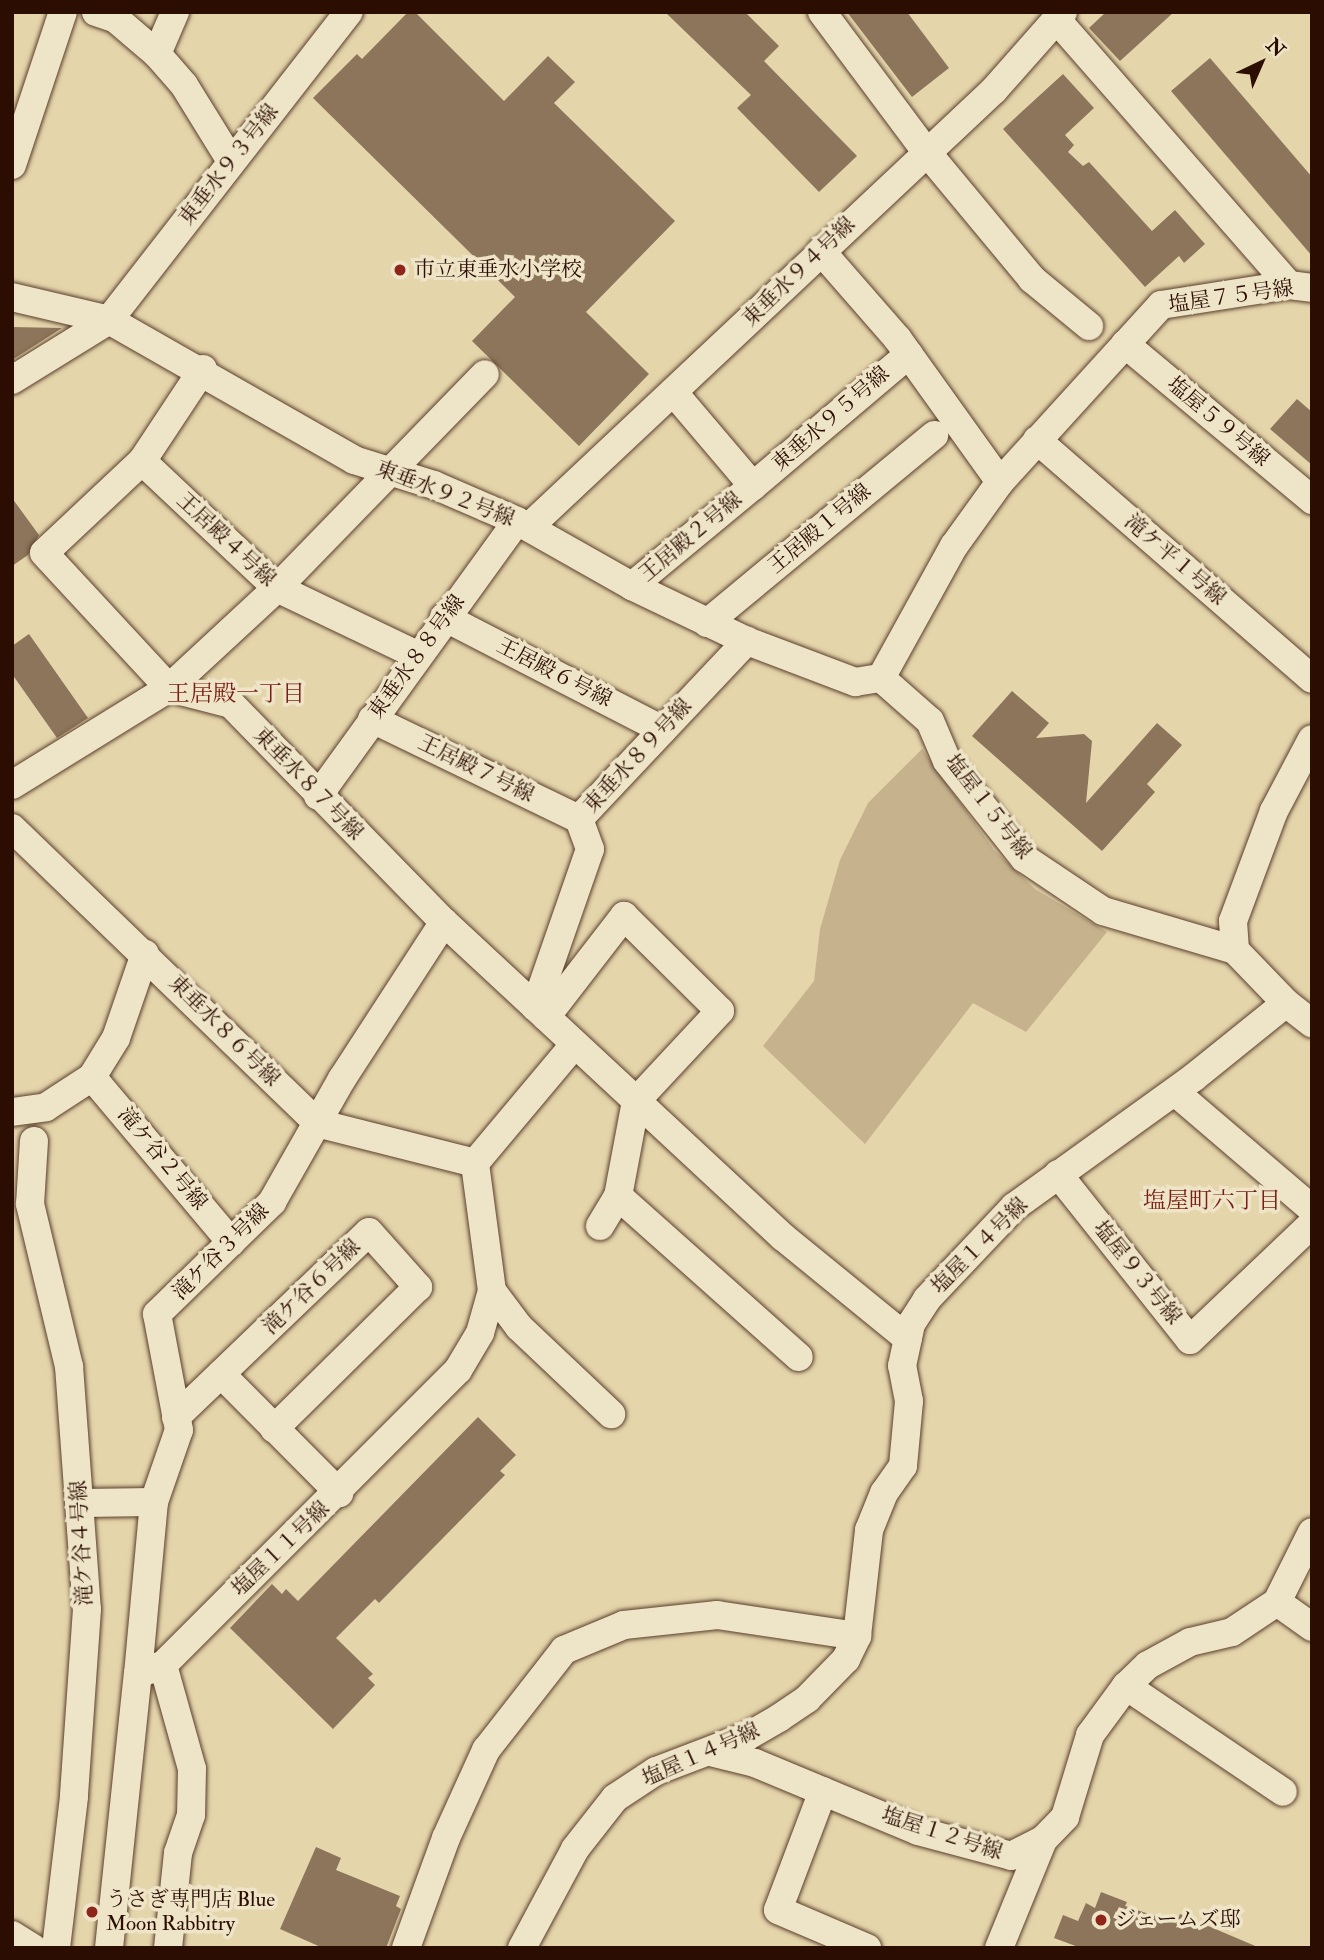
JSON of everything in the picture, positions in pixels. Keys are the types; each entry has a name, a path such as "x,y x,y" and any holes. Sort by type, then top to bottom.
{"street":[{"path":"12,165 64,12"},
{"path":"96,12 116,19 157,54 184,85 232,161"},
{"path":"157,54 175,12"},
{"name":"東垂水９３号線","path":"109,320 349,12"},
{"path":"822,12 925,150 1031,279 1089,326"},
{"path":"1060,16 1300,287"},
{"name":"東垂水９４号線","path":"523,524 674,393 925,150 994,90 1060,16"},
{"name":"東垂水９５号線","path":"821,251 909,354 1000,482"},
{"name":"塩屋７５号線","path":"881,678 954,546 1000,482 1161,305 1300,287"},
{"name":"東垂水９２号線","path":"12,297 109,320 203,369 354,460 391,471 523,524 632,586 747,641 855,682 881,678"},
{"path":"12,380 109,320"},
{"name":"塩屋５９号線","path":"1125,345 1312,500"},
{"name":"東垂水９５号線","path":"753,486 909,354"},
{"path":"169,688 44,553 142,461 203,369"},
{"path":"12,785 169,688 277,588 485,374"},
{"name":"王居殿２号線","path":"632,586 753,486 674,393"},
{"name":"王居殿１号線","path":"706,623 934,435"},
{"name":"滝ケ平１号線","path":"1037,440 1312,679"},
{"name":"王居殿４号線","path":"142,461 277,588 417,655"},
{"name":"東垂水８８号線","path":"318,796 444,617 523,524"},
{"name":"王居殿６号線","path":"444,617 663,730"},
{"name":"東垂水８９号線","path":"541,1012 590,849 579,819 747,641"},
{"name":"塩屋１５号線","path":"881,678 930,721 947,761 1024,858 1102,911 1235,950"},
{"name":"東垂水８７号線","path":"169,688 231,704 444,922 783,1237 908,1339"},
{"name":"王居殿７号線","path":"372,719 579,819"},
{"path":"1312,739 1274,811 1233,921 1235,950 1286,1003 1312,1023"},
{"name":"東垂水８６号線","path":"12,828 317,1123"},
{"path":"541,1012 624,916 720,1011 636,1101 618,1196 600,1226"},
{"name":"滝ケ谷３号線","path":"151,1670 154,1502 178,1430 157,1314 272,1202 317,1123 444,922"},
{"path":"12,1112 46,1107 92,1077 116,1038 145,954"},
{"name":"塩屋１４号線","path":"522,1948 575,1849 615,1798 656,1771 748,1736 807,1699 846,1658 857,1636 869,1530 884,1493 903,1466 909,1401 902,1366 908,1339 917,1316 950,1271 1014,1207 1175,1091 1286,1003"},
{"path":"317,1123 475,1163 575,1044"},
{"name":"滝ケ谷２号線","path":"92,1077 231,1242"},
{"path":"1175,1091 1312,1209"},
{"name":"滝ケ谷４号線","path":"34,1141 30,1204 69,1366 87,1609 82,1706 56,1948"},
{"name":"塩屋１１号線","path":"151,1670 339,1493 458,1370 480,1333 492,1291 475,1163"},
{"name":"塩屋９３号線","path":"1058,1174 1191,1340 1312,1224"},
{"path":"618,1196 799,1357"},
{"name":"滝ケ谷６号線","path":"176,1418 369,1232 418,1287 274,1429"},
{"path":"492,1291 519,1327 611,1414"},
{"path":"221,1374 339,1493"},
{"path":"80,1503 154,1502"},
{"name":"塩屋１２号線","path":"710,1752 755,1763 918,1830 1011,1856 1043,1840 1065,1817 1090,1735 1126,1686 1148,1665 1190,1642 1232,1632 1277,1602 1312,1532"},
{"path":"1277,1602 1312,1627"},
{"path":"406,1948 446,1838 486,1750 564,1650 624,1625 717,1615 857,1636"},
{"path":"109,1948 151,1670"},
{"path":"151,1670 192,1769 191,1815 178,1853 169,1948"},
{"path":"1126,1686 1283,1792"},
{"path":"822,1790 778,1910 867,1948"},
{"path":"999,1948 1043,1840"},
{"path":"12,1935 33,1948"}],"shaded area":[{"path":"922,749 994,850 1035,889 1107,932 1026,1032 973,1003 865,1144 763,1046 814,981 820,929 840,860 868,803"}],"building":[{"path":"408,12 415,12 504,101 548,56 575,82 554,103 675,221 586,312 649,374 579,446 472,341 515,297 313,98 357,54 362,59"},
{"path":"665,12 745,12 779,46 764,61 857,156 819,192 737,108 751,95"},
{"path":"847,12 907,12 949,68 912,97"},
{"path":"1106,12 1174,12 1120,61 1089,28"},
{"path":"1210,58 1312,177 1312,256 1171,91"},
{"path":"1063,74 1094,108 1065,135 1074,145 1068,152 1083,166 1089,162 1152,231 1175,210 1205,244 1184,263 1179,256 1145,287 1003,129"},
{"path":"12,327 62,328 12,360"},
{"path":"1297,399 1312,412 1312,465 1270,429"},
{"path":"12,498 39,535 28,555 12,566"},
{"path":"29,634 88,718 57,738 12,674 12,646"},
{"path":"1012,691 1049,723 1036,738 1084,734 1092,741 1086,803 1157,723 1182,745 1147,784 1155,792 1102,851 972,736"},
{"path":"478,1417 516,1455 500,1471 505,1475 379,1603 375,1599 336,1638 373,1674 368,1678 375,1685 333,1729 230,1628 272,1584 282,1594 286,1589 298,1601"},
{"path":"316,1847 341,1858 336,1870 400,1896 396,1906 401,1909 386,1948 323,1948 280,1929"},
{"name":"ジェームズ邸","path":"1101,1892 1127,1902 1125,1906 1176,1923 1180,1914 1260,1948 1081,1948 1054,1938 1063,1915 1078,1921 1086,1903 1095,1908"}],"place":[{"name":"市立東垂水小学校","path":"400,270"},
{"name":"うさぎ専門店 Blue Moon Rabbitry","path":"92,1912"},
{"name":"ジェームズ邸","path":"1101,1920"}],"district":[{"name":"王居殿一丁目","path":"236,694"},
{"name":"塩屋町六丁目","path":"1212,1201"}]}
